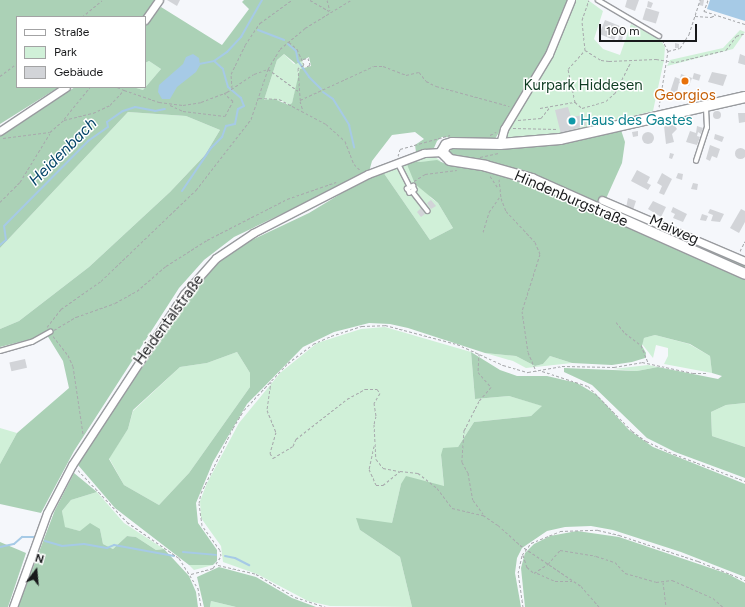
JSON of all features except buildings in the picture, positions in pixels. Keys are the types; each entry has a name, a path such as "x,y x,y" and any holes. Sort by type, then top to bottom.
{"main road":[{"path":"442,152 446,145 452,143 500,144 560,139 745,97"},
{"name":"Hindenburgstraße","path":"442,152 450,160 486,166 532,179 745,274"}],"street":[{"path":"146,19 159,0"},
{"path":"500,144 504,129 518,109 549,54 571,0"},
{"path":"0,131 64,88"},
{"name":"Heidentalstraße","path":"13,607 47,513 72,464 184,294 216,258 253,233 368,174 424,153 442,152"},
{"name":"Maiweg","path":"602,200 745,260"}],"lane":[{"path":"598,0 658,36"},
{"path":"696,160 707,128 706,105"},
{"path":"397,162 410,187 413,186 415,190 413,192 428,211"},
{"path":"0,351 32,342 50,332"}],"path":[{"path":"83,16 102,0"},
{"path":"232,88 232,74 245,45 260,23 292,0"},
{"path":"310,0 330,12"},
{"path":"327,0 330,12"},
{"path":"85,444 73,366 68,355 47,328 62,309 101,281 196,190 251,120 268,69 274,57 289,41 330,12 351,0"},
{"path":"590,0 582,20 585,50 568,69 575,102 582,108 606,101 615,93 631,62"},
{"path":"668,50 680,48 695,16 700,0"},
{"path":"708,0 704,11 745,24"},
{"path":"695,16 711,17 715,15"},
{"path":"585,50 601,60 676,62 726,50 736,36 745,33"},
{"path":"658,36 668,50 659,110"},
{"path":"289,41 303,59 304,66"},
{"path":"303,59 308,58 310,65 299,67 301,78 298,91 303,111"},
{"path":"0,76 16,64"},
{"path":"300,100 374,66 383,66 406,76 419,72 426,81 436,86 518,109"},
{"path":"169,104 201,102 227,92 259,71 268,69 298,91"},
{"path":"0,202 20,182 50,132 64,120 89,88"},
{"path":"119,88 169,104 183,111 224,116 233,101 224,93"},
{"path":"64,120 93,113 110,105 124,90"},
{"path":"259,98 280,98 326,124 345,141 354,164 368,174"},
{"path":"540,108 575,102"},
{"path":"509,122 541,118 550,107"},
{"path":"504,129 558,128"},
{"path":"0,137 50,132"},
{"path":"479,159 482,155 498,154 500,144"},
{"path":"416,180 425,174 438,171 460,170"},
{"path":"486,174 493,179 513,221 538,247 538,263 522,311 528,352 536,372"},
{"path":"50,332 76,317 115,303 137,291 166,266 206,240 287,199 338,182"},
{"path":"483,232 489,212 500,195"},
{"path":"737,257 745,241"},
{"path":"616,322 625,333 641,345 648,362"},
{"path":"217,565 221,556 220,550 204,530 198,513 201,493 233,428 244,410 271,380 300,352 313,344 345,331 374,325 420,333 478,353 519,371 536,372 562,366 614,367 648,362 693,373 707,373"},
{"path":"478,353 478,372 491,387 479,401 464,430 462,462 468,473 473,500 483,515 548,564 574,581 599,607"},
{"path":"541,371 588,386 632,431 652,444 745,481"},
{"path":"271,380 266,410 276,432 270,453 273,458 293,446 296,439 330,411 365,389 380,390 374,403 376,437 369,469 376,485 383,485 400,471"},
{"path":"374,446 376,459 380,466 400,471 418,473 426,478 452,508 483,515"},
{"path":"72,464 118,514 179,558 191,574 198,588 201,607"},
{"path":"523,607 518,573 523,554 526,548 547,534 560,531 598,530 664,549 745,580"},
{"path":"537,573 548,564 560,550 565,549 581,555 596,556 615,562 625,573 656,582 672,580 689,590 713,598 723,607"},
{"path":"523,554 527,567 530,571 555,580 574,581"},
{"path":"191,574 217,565 256,574 295,597 326,607"},
{"path":"662,582 666,607"}],"green space":[{"path":"0,0 155,0 144,16 16,16 16,88 57,88 0,124"},
{"path":"244,0 569,0 545,55 495,139 442,137 437,141 434,148 416,152 415,145 424,139 415,132 392,135 372,161 369,172 234,237 204,260 179,288 74,451 41,513 0,504 0,464 17,433 69,388 63,361 47,335 0,347 0,329 19,321 89,267 170,192 205,155 220,130 186,116 128,112 0,248 0,136 73,88 136,88 143,90 146,88 161,69 149,61 146,62 146,25 161,7 222,45 249,9 242,2","holes":["284,54 296,64 309,57 311,66 300,69 292,103 289,105 274,99 264,100 277,60"]},
{"name":"Kurpark Hiddesen","path":"574,0 588,0 603,11 594,39 603,49 620,55 631,24 660,39 665,47 664,60 653,111 562,134 507,138 507,132 552,55"},
{"name":"Kurpark Hiddesen","path":"740,30 745,32 733,49 667,66 670,60 723,48"},
{"path":"284,54 294,64 302,59 304,68 301,69 292,103 289,105 282,101 264,100 277,60"},
{"path":"149,61 161,69 146,86 146,62"},
{"path":"128,112 186,116 220,130 205,155 170,192 89,267 19,321 0,329 0,248"},
{"path":"621,130 625,142 622,163 604,203 745,262 745,269 595,205 455,158 449,152 452,148"},
{"path":"432,155 441,161 420,162 411,160"},
{"path":"411,160 420,162 437,160 448,165 484,169 530,182 745,278 745,403 726,405 711,412 712,436 745,447 745,478 675,452 647,438 592,385 564,372 564,368 637,371 658,367 718,379 722,376 712,373 710,356 690,344 655,335 644,338 642,346 646,353 645,358 632,362 612,365 572,363 550,356 543,364 535,366 516,356 485,353 408,328 390,324 369,323 334,332 303,347 247,404 213,462 196,503 198,523 217,550 217,561 213,565 189,565 115,508 78,465 84,453 210,270 239,246 309,213 365,179 383,172 430,240 453,228 438,203 415,184 406,162","holes":["237,352 250,373 250,387 189,473 159,505 124,485 109,459 128,429 133,410 180,367 207,363"]},
{"path":"406,162 431,198 438,203 453,228 430,240 383,172"},
{"path":"385,327 471,352 475,399 509,396 543,406 531,416 474,422 458,447 441,456 444,486 401,484 392,523 360,530 400,557 412,607 330,606 308,601 257,574 223,562 221,546 201,518 200,501 207,483 239,423 280,373 317,343 361,329"},
{"path":"655,335 689,344 710,356 712,373 664,364 668,356 668,348 656,345 653,358 642,344 644,338"},
{"path":"237,352 250,373 250,387 189,473 159,505 124,485 109,458 128,429 133,411 180,367 207,363"},
{"path":"471,352 500,370 517,376 547,376 577,383 597,395 629,430 653,447 745,484 745,577 681,552 613,530 591,526 565,527 547,531 522,548 517,558 515,573 521,607 412,607 400,557 360,530 356,518 392,523 401,484 406,476 444,486 441,455 443,448 458,447 474,422 531,416 542,406 509,396 475,399"},
{"path":"485,353 516,356 535,366 543,364 550,356 572,363 526,368 513,361"},
{"path":"648,365 658,367 637,371 613,369"},
{"path":"745,403 745,447 712,436 711,412 726,405"},
{"path":"0,428 17,433 0,464"},
{"path":"74,473 97,492 71,500 62,511 65,527 80,531 90,523 100,529 103,544 113,549 127,536 136,537 156,550 164,549 189,576 196,592 198,607 18,607 55,510"},
{"path":"97,492 124,523 164,549 156,550 136,537 127,536 113,549 103,544 100,529 80,531 64,527 62,511 71,500"},
{"path":"577,531 619,537 728,574 745,583 745,607 525,607 521,568 525,553 534,544 550,536"},
{"path":"0,542 26,553 8,607 0,607"},
{"path":"196,563 213,565 194,570 189,565"},
{"path":"219,567 256,577 292,598 316,607 236,607 211,601 210,607 204,607 197,577"},
{"path":"211,601 236,607 210,607"}],"water":[{"path":"710,0 745,0 745,21 707,9"},
{"path":"193,54 199,58 200,65 196,72 177,87 170,99 162,99 158,92 159,85 183,64 186,57"}],"waterway":[{"name":"Heidenbach","path":"199,64 214,61 227,52 241,37 262,0"},
{"path":"258,30 284,40"},
{"path":"288,44 296,51 298,61 309,77 321,89"},
{"path":"182,191 211,148 222,137 226,126 235,124 238,109 244,106 241,98 228,87 223,69 214,61"},
{"path":"323,92 333,99 349,125 354,147"},
{"name":"Heidenbach","path":"0,245 6,240 4,226 88,141 108,127 107,122 123,111 135,107 155,111 165,109"},
{"path":"0,547 14,544 22,537 34,537"},
{"path":"45,541 62,546 84,544 107,548 114,545 174,556"},
{"path":"183,552 216,555"},
{"path":"225,556 235,558 249,565"}],"place":[{"name":"Georgios","path":"685,81"},
{"name":"Haus des Gastes","path":"572,121"}]}
